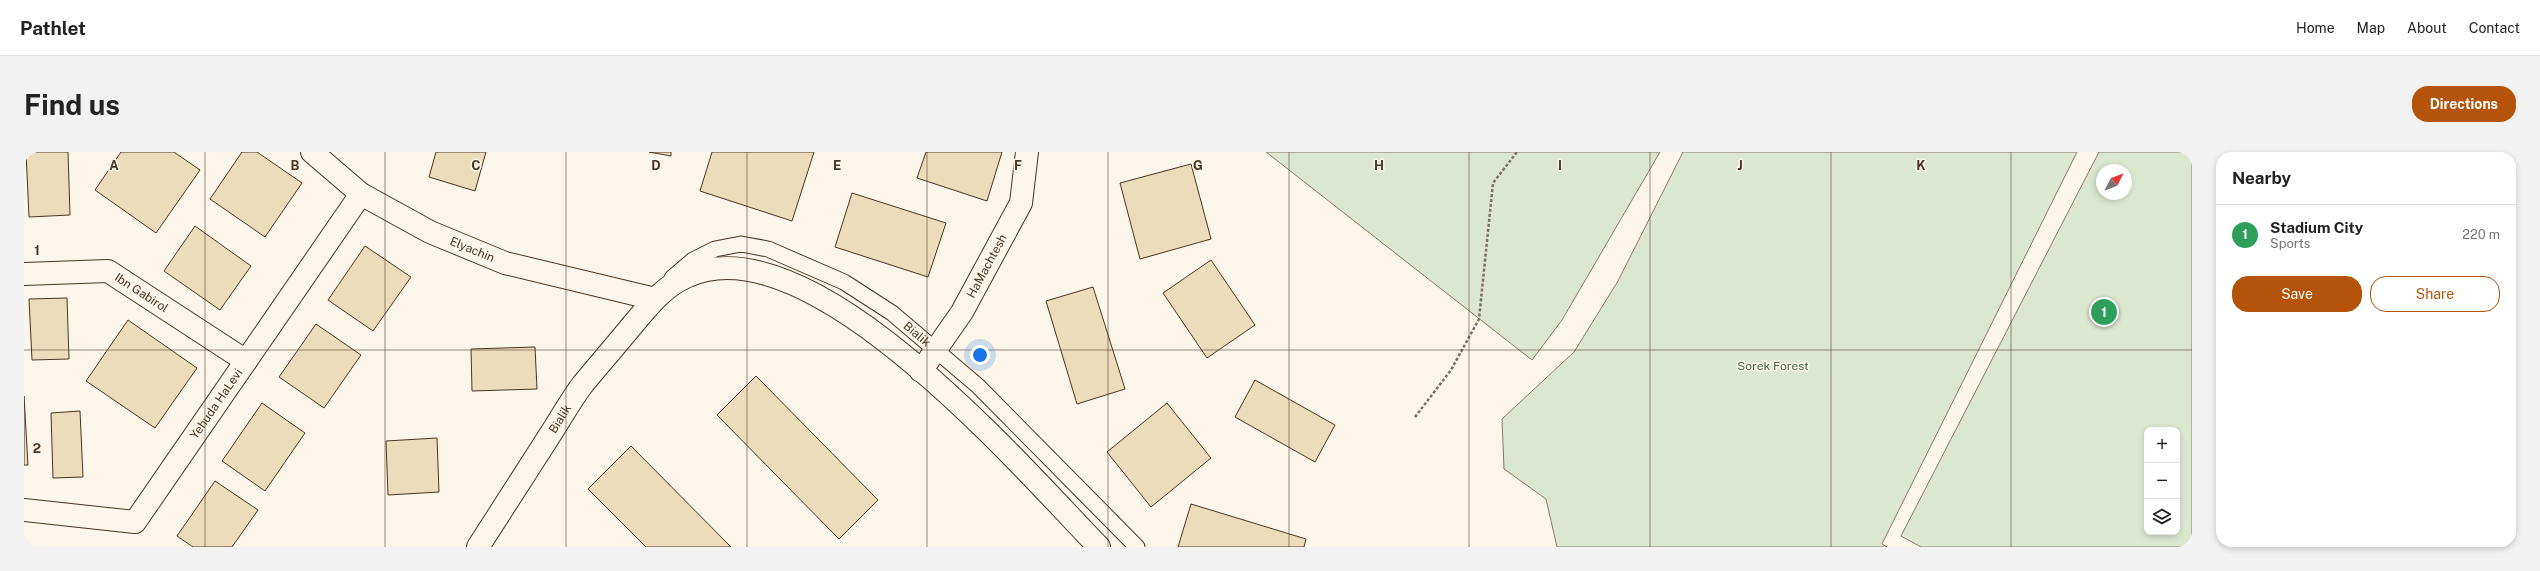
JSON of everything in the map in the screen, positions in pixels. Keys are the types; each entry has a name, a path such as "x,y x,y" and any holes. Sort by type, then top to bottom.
{"street":[{"name":"Elyachin","path":"312,152 362,194 430,232 505,263 655,299"},
{"name":"HaMachtesh","path":"921,371 962,312 1021,203 1027,152"},
{"name":"Yehuda HaLevi","path":"24,510 135,522 362,194"},
{"name":"Bialik","path":"478,547 582,385 655,299 688,276 715,268 742,268 774,276 831,303 882,337 962,406 1099,547"},
{"name":"Ibn Gabirol","path":"24,274 108,271 246,361"}],"lane":[{"name":"Bialik","path":"655,299 672,278 693,260 715,249 741,244 768,249 844,282 892,313 978,386 1137,547"}],"path":[{"path":"1415,417 1452,370 1478,318 1493,183 1517,152"}],"green space":[{"path":"1266,152 1660,152 1562,320 1532,360"},
{"name":"Sorek Forest","path":"1683,152 2077,152 1882,544 1887,547 1557,547 1546,499 1504,469 1502,419 1574,352 1618,281"},
{"path":"2099,152 2192,152 2192,547 1921,547 1901,536"}],"building":[{"path":"26,152 68,152 70,215 29,217"},
{"path":"121,152 174,152 200,170 156,233 95,190"},
{"path":"242,152 257,152 302,183 265,237 210,199"},
{"path":"436,152 486,152 475,191 429,177"},
{"path":"649,152 671,152 671,156"},
{"path":"712,152 814,152 792,221 700,191"},
{"path":"926,152 1002,152 987,201 917,178"},
{"path":"1191,164 1211,239 1140,259 1120,183"},
{"path":"852,193 946,223 928,277 835,247"},
{"path":"195,226 251,266 220,310 164,271"},
{"path":"365,246 411,277 373,331 328,300"},
{"path":"1211,260 1255,325 1207,358 1163,293"},
{"path":"1093,287 1125,389 1077,404 1046,301"},
{"path":"67,298 69,359 32,360 29,299"},
{"path":"128,320 197,368 155,428 86,381"},
{"path":"316,324 361,355 324,408 279,377"},
{"path":"535,347 537,389 472,391 471,349"},
{"path":"756,376 878,500 839,539 717,415"},
{"path":"1255,380 1335,425 1315,462 1235,417"},
{"path":"24,396 28,465 24,465"},
{"path":"262,403 305,433 265,491 222,461"},
{"path":"1167,403 1211,458 1151,507 1107,452"},
{"path":"80,411 83,477 53,478 51,413"},
{"path":"437,438 439,492 388,495 386,441"},
{"path":"631,446 731,547 646,547 588,489"},
{"path":"215,481 258,510 232,547 193,547 177,536"},
{"path":"1191,504 1306,539 1304,547 1178,547"}],"place":[{"name":"Stadium City","path":"2104,312"}]}
